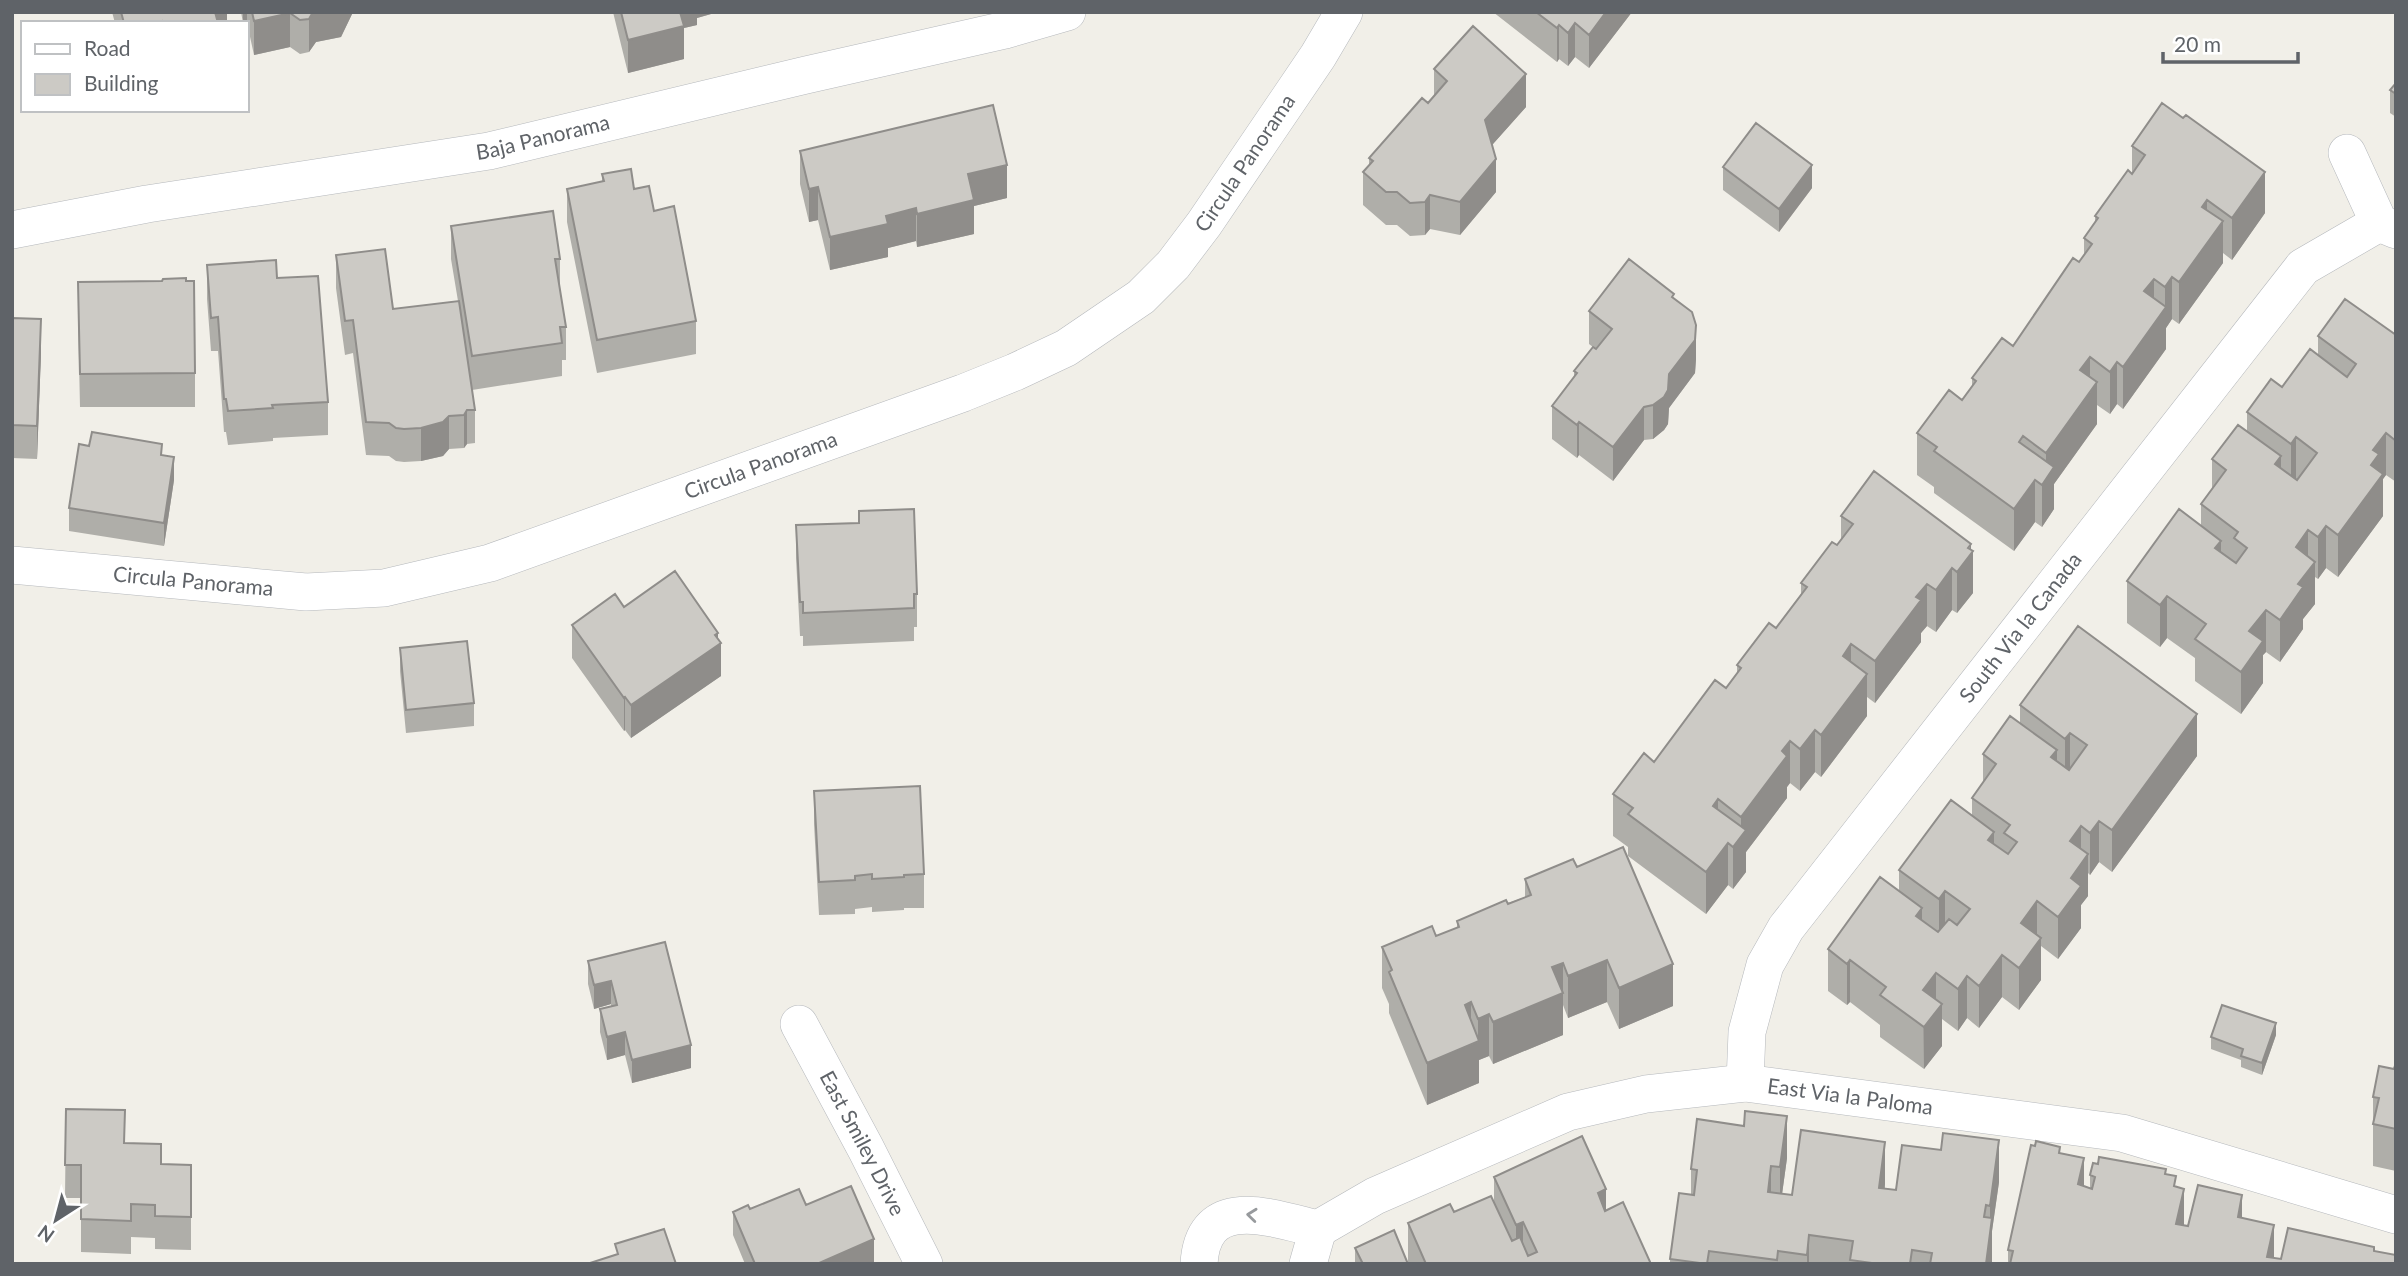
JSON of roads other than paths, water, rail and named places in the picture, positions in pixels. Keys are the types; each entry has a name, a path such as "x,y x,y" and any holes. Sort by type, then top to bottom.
{"street":[{"name":"Baja Panorama","path":"12,230 147,204 489,151 1006,30 1067,12"},
{"name":"Circula Panorama","path":"12,565 306,592 384,588 490,562 1015,372 1066,348 1141,298 1173,265 1311,67 1344,12"},
{"path":"2347,153 2387,227"},
{"name":"South Via la Canada","path":"1745,1083 1747,1032 1765,965 1786,928 2303,267 2387,227"},
{"name":"East Smiley Drive","path":"799,1024 924,1264"},
{"name":"East Via la Paloma","path":"1318,1229 1375,1196 1568,1112 1646,1094 1745,1083 2122,1133 2396,1215"},
{"path":"1199,1264 1200,1245 1216,1222 1239,1214 1266,1216 1318,1229 1308,1264"}]}
